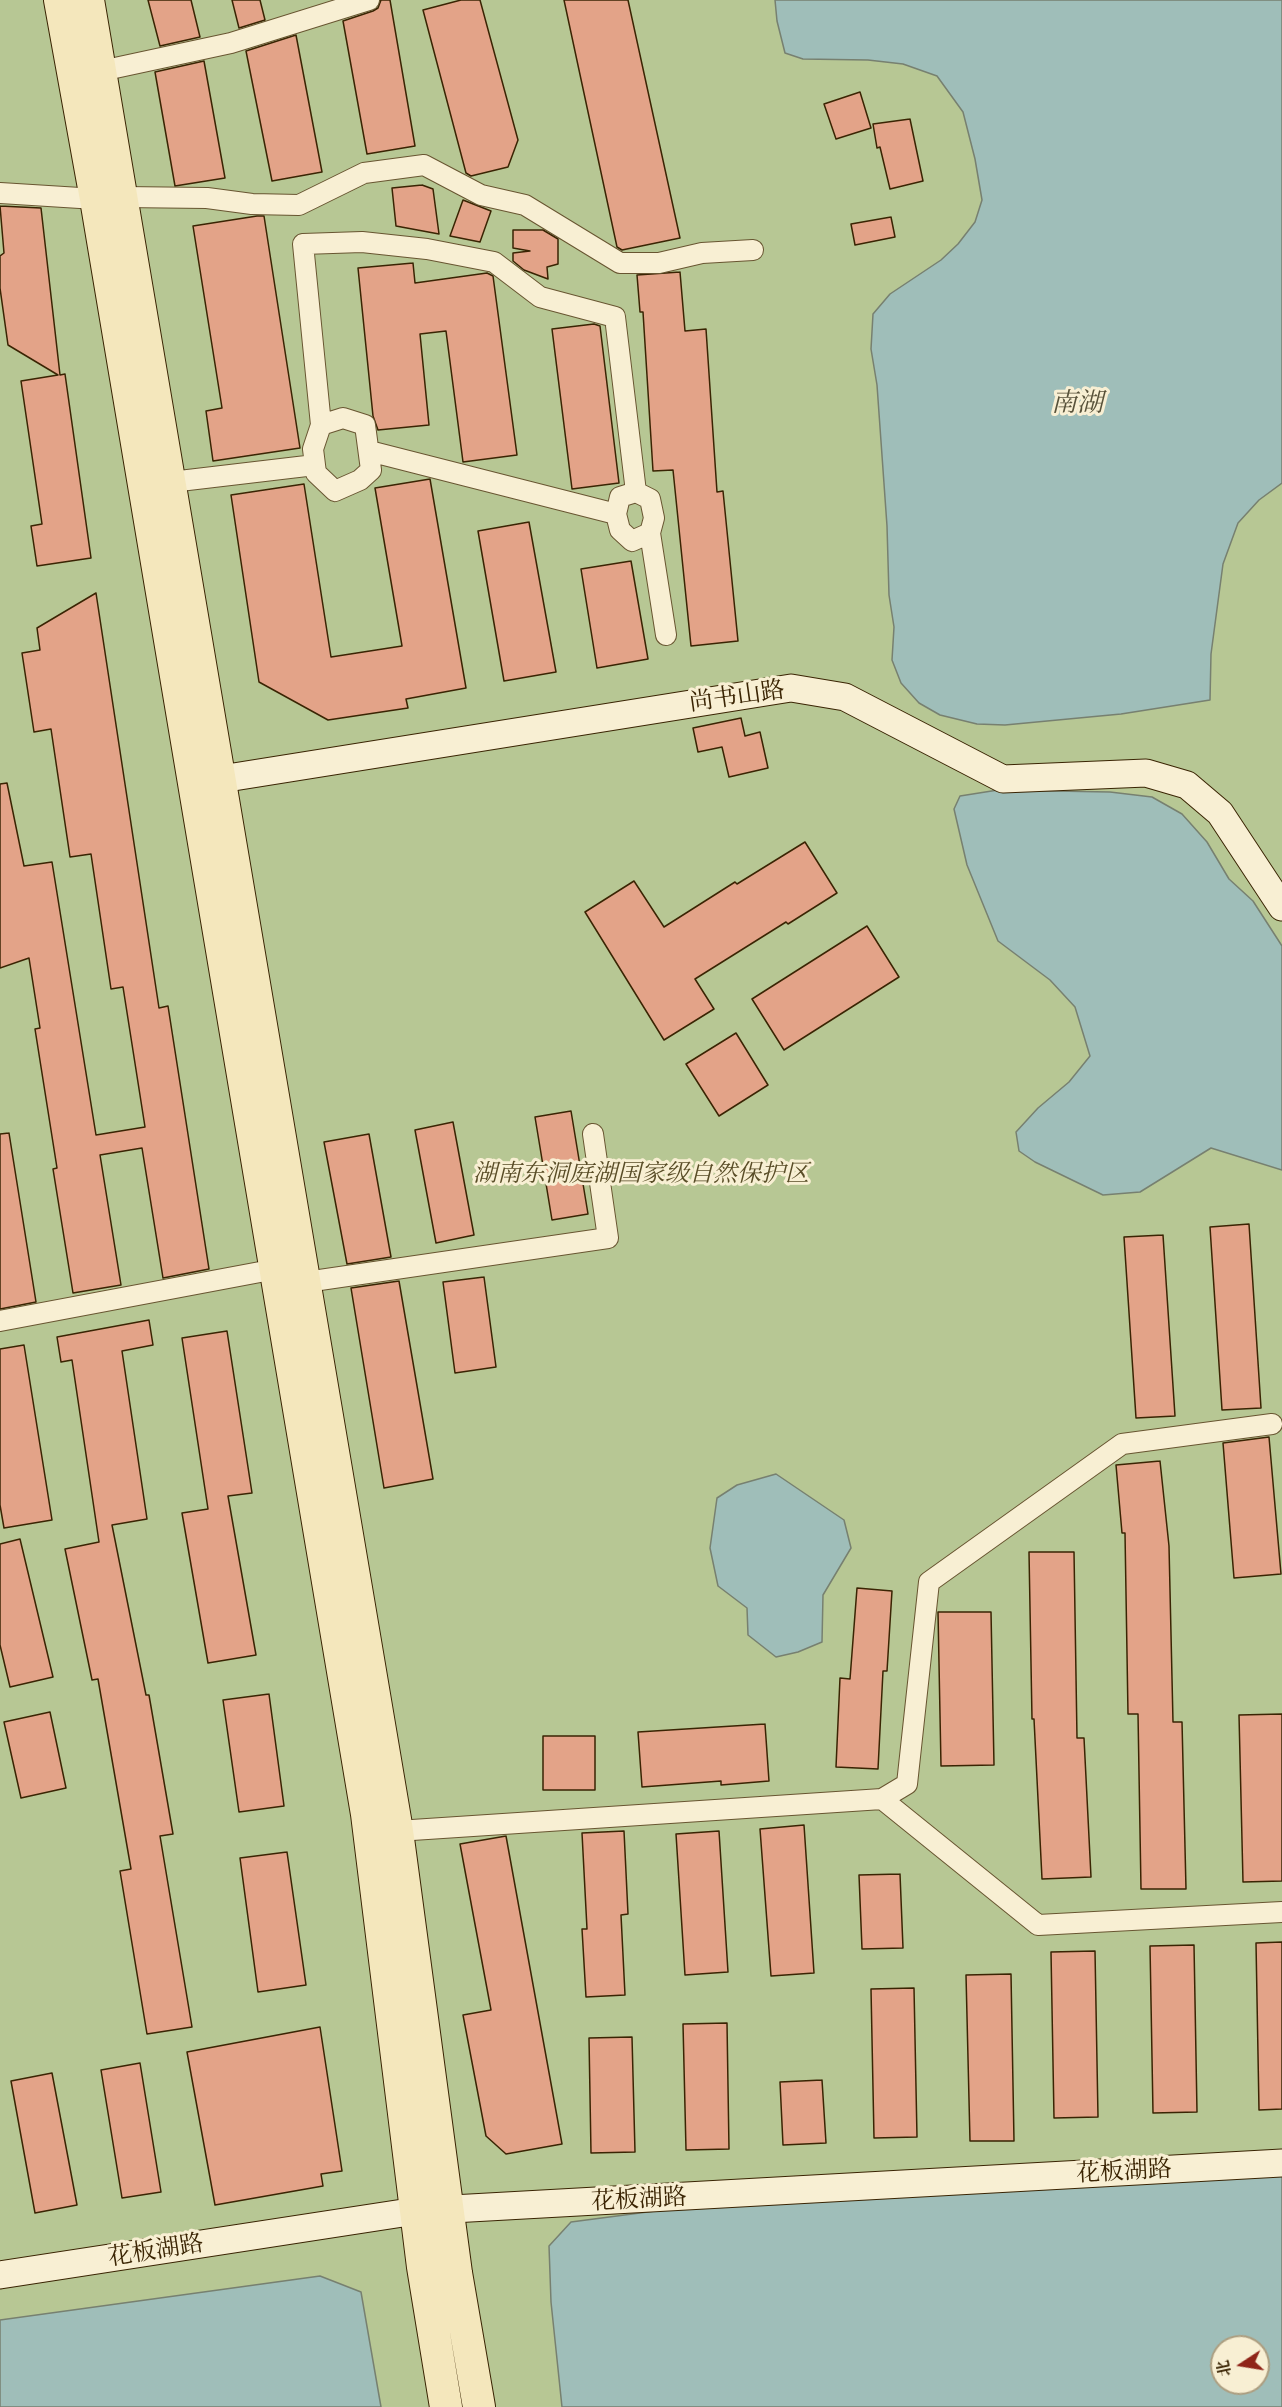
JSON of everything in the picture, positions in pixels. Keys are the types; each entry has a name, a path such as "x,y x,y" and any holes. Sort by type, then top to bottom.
{"main road":[{"path":"60,0 109,198 171,482 397,1831 456,2273 479,2407"},
{"path":"88,0 101,71 109,198 276,1269 367,1814 423,2267 446,2407"}],"street":[{"path":"101,71 231,43 369,0"},
{"path":"0,193 109,198 207,198 252,204 299,205 364,173 424,165 481,195 525,205 620,263 659,263 702,253 753,250"},
{"path":"321,425 343,418 364,425 371,470 360,480 335,491 316,474 313,449 321,425 305,288 303,244 362,242 427,249 494,262 540,297 615,317 636,492"},
{"path":"369,451 616,514"},
{"path":"171,482 315,465"},
{"path":"651,533 632,541 620,530 616,514 620,497 636,492 650,498 654,518 651,533 666,635"},
{"name":"尚书山路","path":"221,778 791,688 845,697 1003,779 1146,773 1187,784 1221,813 1282,907"},
{"path":"306,1282 608,1238 592,1134"},
{"path":"0,1321 276,1269"},
{"path":"397,1831 882,1799 907,1784 929,1582 1122,1444 1272,1424"},
{"path":"882,1799 1038,1925 1282,1912"},
{"name":"花板湖路","path":"0,2275 416,2211 449,2211 1282,2163"}],"green space":[{"name":"湖南东洞庭湖国家级自然保护区","path":"0,0 1282,0 1282,2407 0,2407"}],"water":[{"name":"南湖","path":"775,0 1282,0 1282,483 1259,500 1238,523 1223,564 1211,654 1210,700 1121,714 1005,725 977,724 940,715 919,703 901,683 892,660 894,627 889,595 887,526 877,385 871,349 873,314 890,294 941,260 958,244 975,222 982,200 975,159 963,112 937,76 903,64 868,60 803,59 785,53 777,21"},
{"path":"998,790 1110,792 1152,797 1182,814 1207,842 1229,879 1253,901 1282,946 1282,1170 1211,1148 1140,1192 1103,1195 1035,1162 1019,1151 1016,1132 1038,1108 1069,1082 1090,1056 1075,1007 1050,980 998,941 967,865 954,809 960,796"},
{"path":"776,1474 844,1520 851,1548 823,1595 822,1642 798,1652 776,1657 748,1635 747,1608 718,1586 710,1548 717,1498 737,1485"},
{"path":"1282,2169 1282,2407 562,2407 551,2302 549,2246 571,2222 678,2208"},
{"path":"320,2276 361,2292 381,2407 0,2407 0,2320"}],"building":[{"path":"148,0 191,0 200,37 160,46"},
{"path":"232,0 260,0 265,20 239,28"},
{"path":"381,0 390,0 415,146 367,154 343,21 373,11 378,8"},
{"path":"461,0 480,0 518,140 508,167 471,176 466,173 423,10"},
{"path":"564,0 628,0 680,238 622,250 617,247"},
{"path":"296,35 322,172 272,181 246,51"},
{"path":"204,61 225,178 175,186 155,72"},
{"path":"860,92 871,128 836,139 824,104"},
{"path":"910,119 923,181 890,189 880,147 877,148 873,124"},
{"path":"422,185 433,189 439,234 396,226 392,188"},
{"path":"463,200 491,211 480,242 450,236"},
{"path":"0,206 41,208 60,375 65,374 91,558 37,566 31,526 42,524 21,381 58,375 8,345 0,288 0,256 4,253"},
{"path":"264,216 300,448 213,461 206,411 222,408 193,226"},
{"path":"891,217 895,237 855,245 851,224"},
{"path":"513,230 543,230 558,239 558,264 547,267 548,279 524,270 513,261 513,253 530,251 513,248"},
{"path":"413,263 415,283 487,273 493,276 517,455 463,462 446,331 420,334 429,425 378,430 373,416 358,268"},
{"path":"680,272 685,331 706,329 717,492 723,491 738,641 691,646 673,470 653,471 643,312 640,312 637,275"},
{"path":"594,324 600,326 619,483 572,489 552,329"},
{"path":"430,479 466,688 406,699 408,708 328,720 259,682 231,495 304,484 331,657 402,646 375,488"},
{"path":"529,522 556,672 504,681 478,531"},
{"path":"631,561 648,659 597,668 581,569"},
{"path":"96,593 159,1008 168,1006 209,1269 163,1278 142,1148 100,1155 121,1285 73,1293 53,1169 57,1168 35,1029 40,1028 29,958 0,968 0,784 7,783 24,866 52,862 96,1135 145,1127 123,987 111,989 91,854 70,857 51,729 34,732 22,653 40,650 37,628"},
{"path":"741,718 745,736 760,732 768,768 729,777 722,747 698,752 693,728"},
{"path":"805,842 837,893 695,979 714,1009 664,1040 585,912 634,881 664,927 735,882 737,884"},
{"path":"867,926 899,977 784,1050 752,999"},
{"path":"736,1033 768,1085 719,1116 686,1064"},
{"path":"571,1111 588,1214 552,1220 535,1117"},
{"path":"453,1122 474,1235 436,1243 415,1130"},
{"path":"9,1133 36,1302 0,1309 0,1134"},
{"path":"369,1134 391,1257 347,1264 324,1142"},
{"path":"1249,1224 1261,1408 1222,1410 1210,1227"},
{"path":"1163,1235 1175,1416 1136,1418 1124,1237"},
{"path":"484,1277 496,1367 455,1373 443,1282"},
{"path":"399,1281 433,1479 384,1488 351,1288"},
{"path":"149,1320 153,1345 122,1351 147,1519 112,1525 146,1695 149,1695 173,1834 160,1836 192,2027 147,2034 120,1871 131,1869 98,1679 92,1680 65,1549 99,1542 72,1360 61,1362 57,1337"},
{"path":"227,1331 252,1493 228,1496 256,1655 208,1663 182,1513 208,1509 182,1338"},
{"path":"24,1345 52,1520 4,1528 0,1505 0,1349"},
{"path":"1269,1437 1281,1574 1234,1578 1223,1443"},
{"path":"1160,1461 1169,1546 1173,1722 1182,1722 1186,1889 1141,1889 1138,1714 1128,1714 1125,1533 1122,1533 1116,1465"},
{"path":"20,1539 53,1677 10,1687 0,1645 0,1544"},
{"path":"1029,1552 1074,1552 1077,1738 1084,1738 1091,1877 1042,1879 1034,1719 1032,1719"},
{"path":"857,1588 892,1591 887,1671 883,1671 878,1769 836,1767 840,1678 850,1679"},
{"path":"938,1612 991,1612 994,1765 941,1766"},
{"path":"269,1694 284,1806 239,1812 223,1700"},
{"path":"50,1712 66,1788 21,1798 4,1722"},
{"path":"1282,1714 1282,1881 1243,1882 1239,1715"},
{"path":"765,1724 769,1781 721,1785 721,1781 642,1787 638,1732"},
{"path":"543,1736 595,1736 595,1790 543,1790"},
{"path":"804,1825 814,1973 771,1976 760,1829"},
{"path":"624,1831 628,1914 621,1915 625,1995 586,1997 582,1929 587,1929 582,1833"},
{"path":"719,1831 728,1972 685,1975 676,1834"},
{"path":"506,1836 562,2144 506,2154 486,2136 463,2015 491,2010 460,1844"},
{"path":"287,1852 306,1985 258,1992 240,1858"},
{"path":"900,1874 903,1948 862,1949 859,1875"},
{"path":"1282,1942 1282,2109 1259,2110 1256,1943"},
{"path":"1194,1945 1197,2112 1153,2113 1150,1946"},
{"path":"1095,1951 1098,2117 1054,2118 1051,1952"},
{"path":"1011,1974 1014,2141 970,2141 966,1975"},
{"path":"914,1988 917,2137 874,2138 871,1989"},
{"path":"727,2023 729,2149 686,2150 683,2024"},
{"path":"320,2027 342,2171 321,2174 323,2186 215,2205 187,2052"},
{"path":"632,2037 635,2152 591,2153 589,2038"},
{"path":"140,2063 161,2192 122,2198 101,2070"},
{"path":"52,2073 77,2205 35,2213 11,2081"},
{"path":"822,2080 826,2143 783,2145 780,2082"}]}
